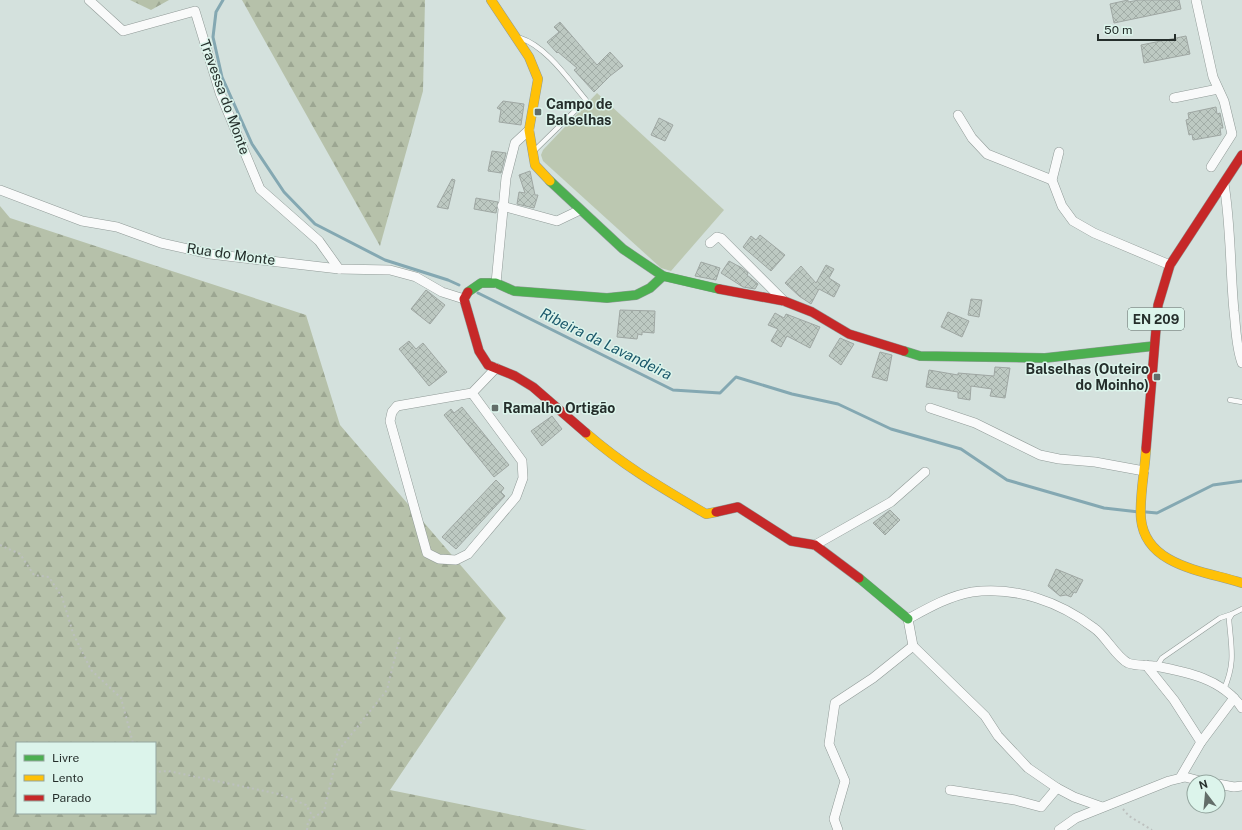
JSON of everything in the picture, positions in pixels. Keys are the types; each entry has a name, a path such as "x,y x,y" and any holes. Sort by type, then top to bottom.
{"street":[{"name":"Travessa do Monte","path":"89,0 123,31 195,11 220,93 260,189 319,241 339,269"},
{"path":"491,0 529,57 538,78 529,130 535,165 580,210 623,249 663,276 751,296 784,301 812,312 849,334 920,356 1045,358 1154,346"},
{"path":"1196,0 1212,77 1224,101 1232,134 1211,167"},
{"path":"1174,98 1218,89"},
{"path":"958,114 972,138 987,154 1052,180"},
{"path":"496,283 502,206 506,178 515,143 529,130"},
{"path":"1059,152 1052,180 1062,206 1073,221 1094,233 1170,265"},
{"name":"EN 209","path":"1242,156 1170,265 1158,305 1140,518 1145,536 1152,548 1166,558 1242,583"},
{"path":"1224,184 1228,212 1231,277 1239,330 1242,363"},
{"name":"Rua do Monte","path":"0,190 82,220 116,227 161,243 210,254 339,269 390,270 416,277 442,292 464,299"},
{"path":"502,206 557,221 580,210"},
{"path":"710,242 717,237 721,238 784,301"},
{"path":"663,276 650,288 636,295 607,298 514,291 496,283 481,283 469,290 464,299 479,351 488,365 533,387 615,458 644,478 706,514 738,507 791,541 815,545 835,559 908,619 913,646 985,716 998,736 1028,768 1057,788 1074,797 1102,807"},
{"path":"472,393 522,461 523,478 516,497 468,554 456,560 438,559 427,553 390,421 392,412 397,406 472,393 496,368"},
{"path":"930,408 975,423 1040,455 1059,459 1095,462 1144,471"},
{"path":"815,545 891,502 925,472"},
{"path":"908,619 938,603 972,592 993,591 1039,598 1057,605 1095,628 1128,662 1156,666 1204,678 1224,689 1242,708"},
{"path":"838,830 834,819 845,781 829,744 835,703 873,678 913,646"},
{"path":"1146,665 1174,700 1201,742"},
{"path":"1180,778 1201,742 1234,698"},
{"path":"1059,830 1076,818 1116,801 1169,781 1186,777"},
{"path":"1226,786 1234,787 1242,786"},
{"path":"950,790 1015,800 1041,807 1057,788"}],"lane":[{"path":"515,36 529,40 552,60 586,100 532,152"},
{"path":"1230,400 1242,402"},
{"path":"1156,666 1162,658 1220,618 1242,609"},
{"path":"1224,689 1231,673 1233,659 1229,619 1232,614"}],"path":[{"path":"0,545 20,554 34,575 49,577 62,597 73,633 91,670 122,698 133,742"},
{"path":"307,830 308,821 312,817 324,811 338,751 386,690 400,636"},
{"path":"156,772 168,771 279,794 306,805 312,817"},
{"path":"1116,801 1129,816 1143,826 1152,830"}],"green space":[{"path":"130,0 169,0 151,10"},
{"path":"242,0 425,0 423,91 380,246"},
{"path":"597,93 724,210 671,271 661,268 543,161 541,155 543,150"},
{"path":"0,206 10,218 306,315 340,425 506,618 390,790 587,830 0,830"}],"building":[{"path":"1128,0 1128,2 1139,0 1179,0 1181,9 1114,23 1110,4"},
{"path":"560,22 597,65 610,52 623,66 610,76 594,92 574,70 577,68 558,52 557,53 547,42 559,32 554,27"},
{"path":"1186,36 1190,54 1144,63 1141,45"},
{"path":"503,101 524,104 521,125 499,122 501,110 497,108"},
{"path":"1216,107 1217,114 1220,113 1223,128 1220,128 1221,135 1193,140 1192,134 1189,135 1186,120 1189,119 1188,113"},
{"path":"659,118 673,125 665,141 651,135"},
{"path":"492,151 506,153 501,173 488,171"},
{"path":"530,171 535,195 538,195 534,208 517,204 519,192 525,193 519,175"},
{"path":"452,179 455,180 448,209 437,207"},
{"path":"476,198 498,202 496,213 474,209"},
{"path":"760,235 785,255 771,271 743,247 751,236 756,240"},
{"path":"729,261 748,273 747,275 758,284 755,289 743,287 721,273"},
{"path":"701,262 720,268 716,280 695,276"},
{"path":"826,265 834,269 829,278 840,285 834,297 819,289 811,304 799,296 785,283 801,266 816,283"},
{"path":"426,290 445,305 430,324 411,309"},
{"path":"971,299 982,300 979,317 968,315"},
{"path":"620,310 655,311 654,333 642,332 642,335 638,334 637,339 617,337"},
{"path":"948,312 969,321 962,337 941,327"},
{"path":"775,313 784,318 786,314 820,327 810,348 787,336 781,347 771,341 778,329 768,325"},
{"path":"840,338 854,344 841,365 829,356"},
{"path":"409,341 416,349 423,343 447,372 429,386 399,349"},
{"path":"880,352 892,355 887,381 872,377"},
{"path":"995,367 1010,368 1005,398 990,396 992,389 971,386 970,400 958,398 958,392 926,387 929,370 958,375 958,373 994,376"},
{"path":"462,407 509,465 494,477 444,415 451,409 454,413"},
{"path":"552,416 562,429 542,446 531,431"},
{"path":"496,480 504,488 501,492 505,496 456,549 442,537"},
{"path":"890,510 900,520 885,535 873,523"},
{"path":"1056,569 1083,580 1076,593 1074,592 1071,597 1066,595 1060,596 1048,586"}],"waterway":[{"name":"Ribeira da Lavandeira","path":"223,0 216,12 213,37 222,77 252,144 284,192 315,224 385,260 448,280 459,285"},
{"name":"Ribeira da Lavandeira","path":"478,293 673,390 720,393 736,377 792,394 838,404 891,429 961,449 1007,480 1104,508 1139,512"},
{"name":"Ribeira da Lavandeira","path":"1146,512 1157,513 1213,485 1242,481"}],"traffic: fast":[{"path":"550,181 623,249 663,276 719,289"},
{"path":"468,292 481,283 496,283 514,291 607,298 636,295 650,288 663,276"},
{"path":"904,351 920,356 1045,358 1154,346"},
{"path":"859,578 908,619"}],"traffic: slow":[{"path":"491,0 529,57 538,79 529,130 535,165 550,181"},
{"path":"586,433 630,467 674,495 706,514 716,512"},
{"path":"1146,449 1141,519 1145,535 1154,548 1166,557 1180,564 1242,583"}],"traffic: jam":[{"path":"1146,449 1158,305 1170,265 1242,155"},
{"path":"719,289 784,301 812,312 849,334 904,351"},
{"path":"468,292 464,299 479,351 488,365 515,376 533,387 586,433"},
{"path":"716,512 738,507 791,541 815,545 859,578"}],"place":[{"name":"Campo de Balselhas","path":"538,112"},
{"name":"Balselhas (Outeiro do Moinho)","path":"1157,377"},
{"name":"Ramalho Ortigão","path":"495,408"}]}
